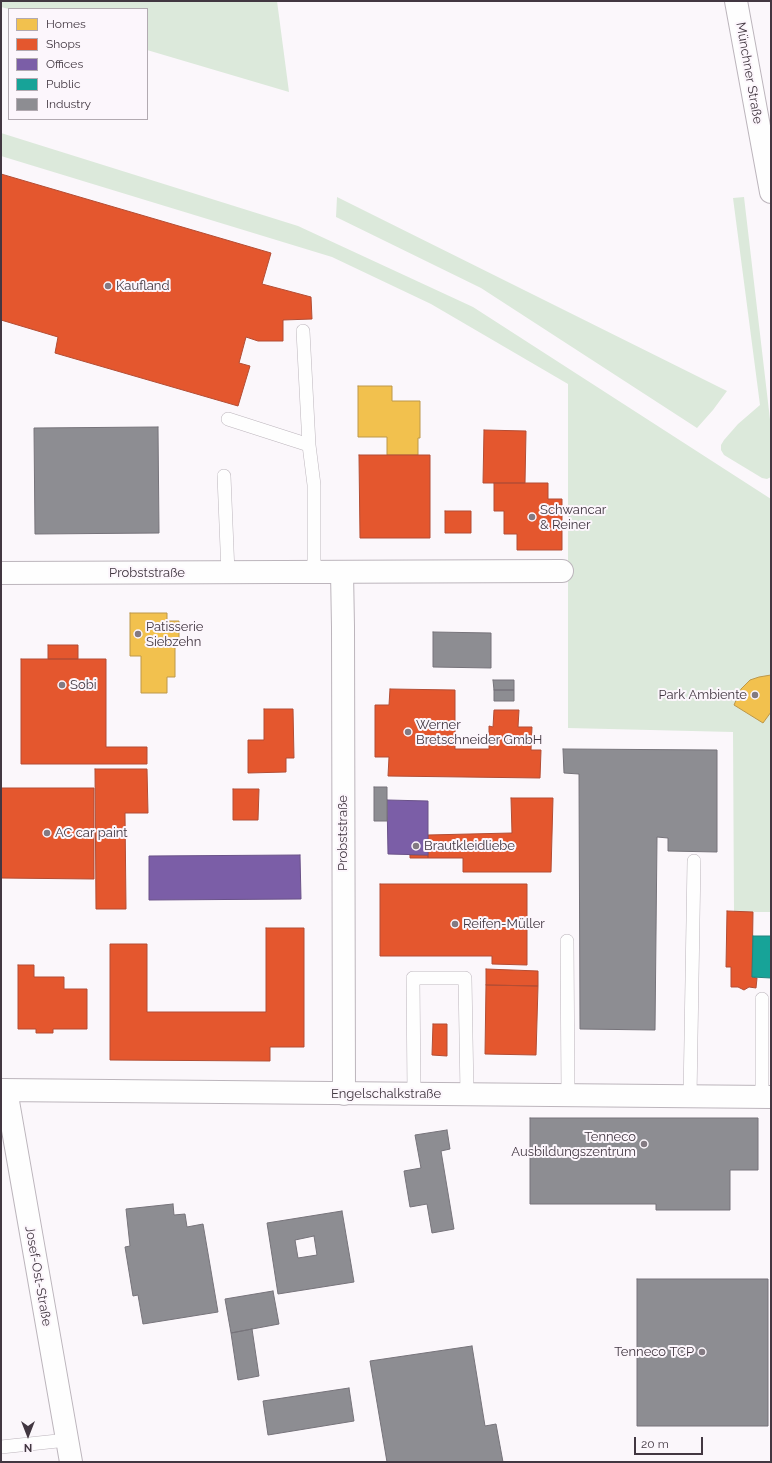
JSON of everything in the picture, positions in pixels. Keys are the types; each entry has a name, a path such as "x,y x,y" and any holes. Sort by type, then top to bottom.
{"street":[{"name":"Münchner Straße","path":"736,1 771,192"},
{"name":"Probststraße","path":"1,573 562,571"},
{"name":"Probststraße","path":"342,572 344,1094"},
{"name":"Engelschalkstraße","path":"3,1090 690,1096 766,1098"},
{"name":"Josef-Ost-Straße","path":"3,1090 71,1462"}],"lane":[{"path":"303,331 309,445 314,485 314,573"},
{"path":"228,419 309,445"},
{"path":"224,476 228,573"},
{"path":"690,1096 694,861"},
{"path":"567,941 568,1095"},
{"path":"414,1094 413,978 465,978 467,1094"},
{"path":"762,999 766,1098"},
{"path":"1,1448 67,1440"}],"green space":[{"path":"1,1 277,1 289,92 148,50 148,8 8,9 1,7"},
{"path":"1,133 298,226 473,307 771,499 771,912 734,912 733,732 568,728 568,384 431,304 332,257 1,156"},
{"path":"337,197 727,391 697,428 481,288 336,217"},
{"path":"744,197 771,428 771,477 767,479 762,478 724,455 721,450 721,445 724,440 738,424 760,405 733,198"}],"building: Homes":[{"path":"358,386 392,386 392,401 420,401 420,438 418,438 418,455 387,455 387,437 358,437"},
{"path":"130,613 167,613 167,621 179,621 179,638 175,638 175,677 167,677 167,693 141,693 141,656 130,656"},
{"name":"Park Ambiente","path":"771,675 771,712 763,723 734,705 741,689 750,680"}],"building: Shops":[{"path":"1,174 271,253 262,284 311,297 312,319 283,320 283,341 258,341 246,337 239,363 250,366 238,406 55,353 58,337 1,320"},
{"path":"484,430 526,431 525,483 483,483"},
{"path":"359,455 430,455 430,538 360,538"},
{"path":"494,483 548,483 548,499 562,499 562,550 517,550 517,534 504,534 504,511 494,511"},
{"path":"445,511 471,511 471,533 445,533"},
{"path":"48,645 78,645 78,659 48,659"},
{"path":"21,659 106,659 106,747 147,747 147,764 21,764"},
{"path":"390,689 455,690 455,749 489,749 489,726 493,727 494,710 519,710 518,727 532,727 531,750 541,750 540,778 388,776 389,757 375,757 375,705 389,705"},
{"path":"264,709 293,709 294,758 286,758 286,772 248,773 248,740 264,740"},
{"path":"95,769 147,769 148,813 125,813 126,909 96,909"},
{"name":"AC car paint","path":"1,788 94,788 94,879 1,878"},
{"path":"233,789 259,789 258,820 233,820"},
{"path":"511,798 553,798 551,872 463,872 463,858 428,858 428,835 512,833"},
{"path":"410,855 428,855 428,858 410,858"},
{"path":"380,884 527,884 527,965 492,964 492,956 380,956"},
{"path":"727,911 753,912 752,977 757,978 756,988 749,987 744,990 738,987 731,987 731,967 726,967"},
{"path":"266,928 304,928 304,1047 270,1047 270,1061 110,1060 110,944 147,944 147,1012 266,1012"},
{"path":"18,965 34,965 34,977 64,977 64,989 87,989 87,1029 53,1029 53,1033 36,1033 36,1029 18,1029"},
{"path":"486,969 538,971 538,986 486,985"},
{"path":"486,985 538,986 536,1055 485,1054"},
{"path":"433,1024 447,1024 447,1056 432,1055"}],"building: Offices":[{"path":"387,800 428,801 428,855 388,854"},
{"path":"300,855 301,899 149,900 149,856"}],"building: Public":[{"path":"753,936 771,936 771,978 752,977"}],"building: Industry":[{"path":"158,427 159,533 35,534 34,428"},
{"path":"433,632 491,633 491,668 433,667"},
{"path":"493,680 514,680 514,690 494,690"},
{"path":"494,690 514,690 514,701 494,701"},
{"path":"563,749 717,750 717,852 668,851 668,838 657,837 655,1030 580,1029 579,774 564,773"},
{"path":"374,787 387,787 387,821 374,821"},
{"name":"Tenneco Ausbildungszentrum","path":"530,1118 758,1118 758,1170 730,1170 730,1210 656,1210 656,1204 530,1204"},
{"path":"447,1130 450,1149 441,1151 454,1229 432,1233 427,1204 410,1207 404,1171 421,1168 415,1135"},
{"path":"173,1204 174,1215 185,1214 187,1227 203,1224 218,1312 143,1324 138,1295 133,1296 125,1247 130,1246 126,1209"},
{"path":"342,1211 354,1282 278,1294 267,1223","holes":["314,1236 317,1255 298,1258 295,1240"]},
{"name":"Tenneco TCP","path":"637,1279 768,1279 768,1426 637,1426"},
{"path":"273,1291 279,1324 231,1333 225,1299"},
{"path":"252,1329 259,1376 238,1380 231,1333"},
{"path":"472,1346 485,1426 496,1424 503,1462 387,1462 370,1361"},
{"path":"349,1388 354,1421 268,1435 263,1401"}],"place":[{"name":"Kaufland","path":"108,286"},
{"name":"Schwancar & Reiner","path":"532,517"},
{"name":"Patisserie Siebzehn","path":"138,634"},
{"name":"Sobi","path":"62,685"},
{"name":"Park Ambiente","path":"755,695"},
{"name":"Werner Bretschneider GmbH","path":"408,732"},
{"name":"AC car paint","path":"47,833"},
{"name":"Brautkleidliebe","path":"416,846"},
{"name":"Reifen-Müller","path":"455,924"},
{"name":"Tenneco Ausbildungszentrum","path":"644,1144"},
{"name":"Tenneco TCP","path":"702,1352"}]}
